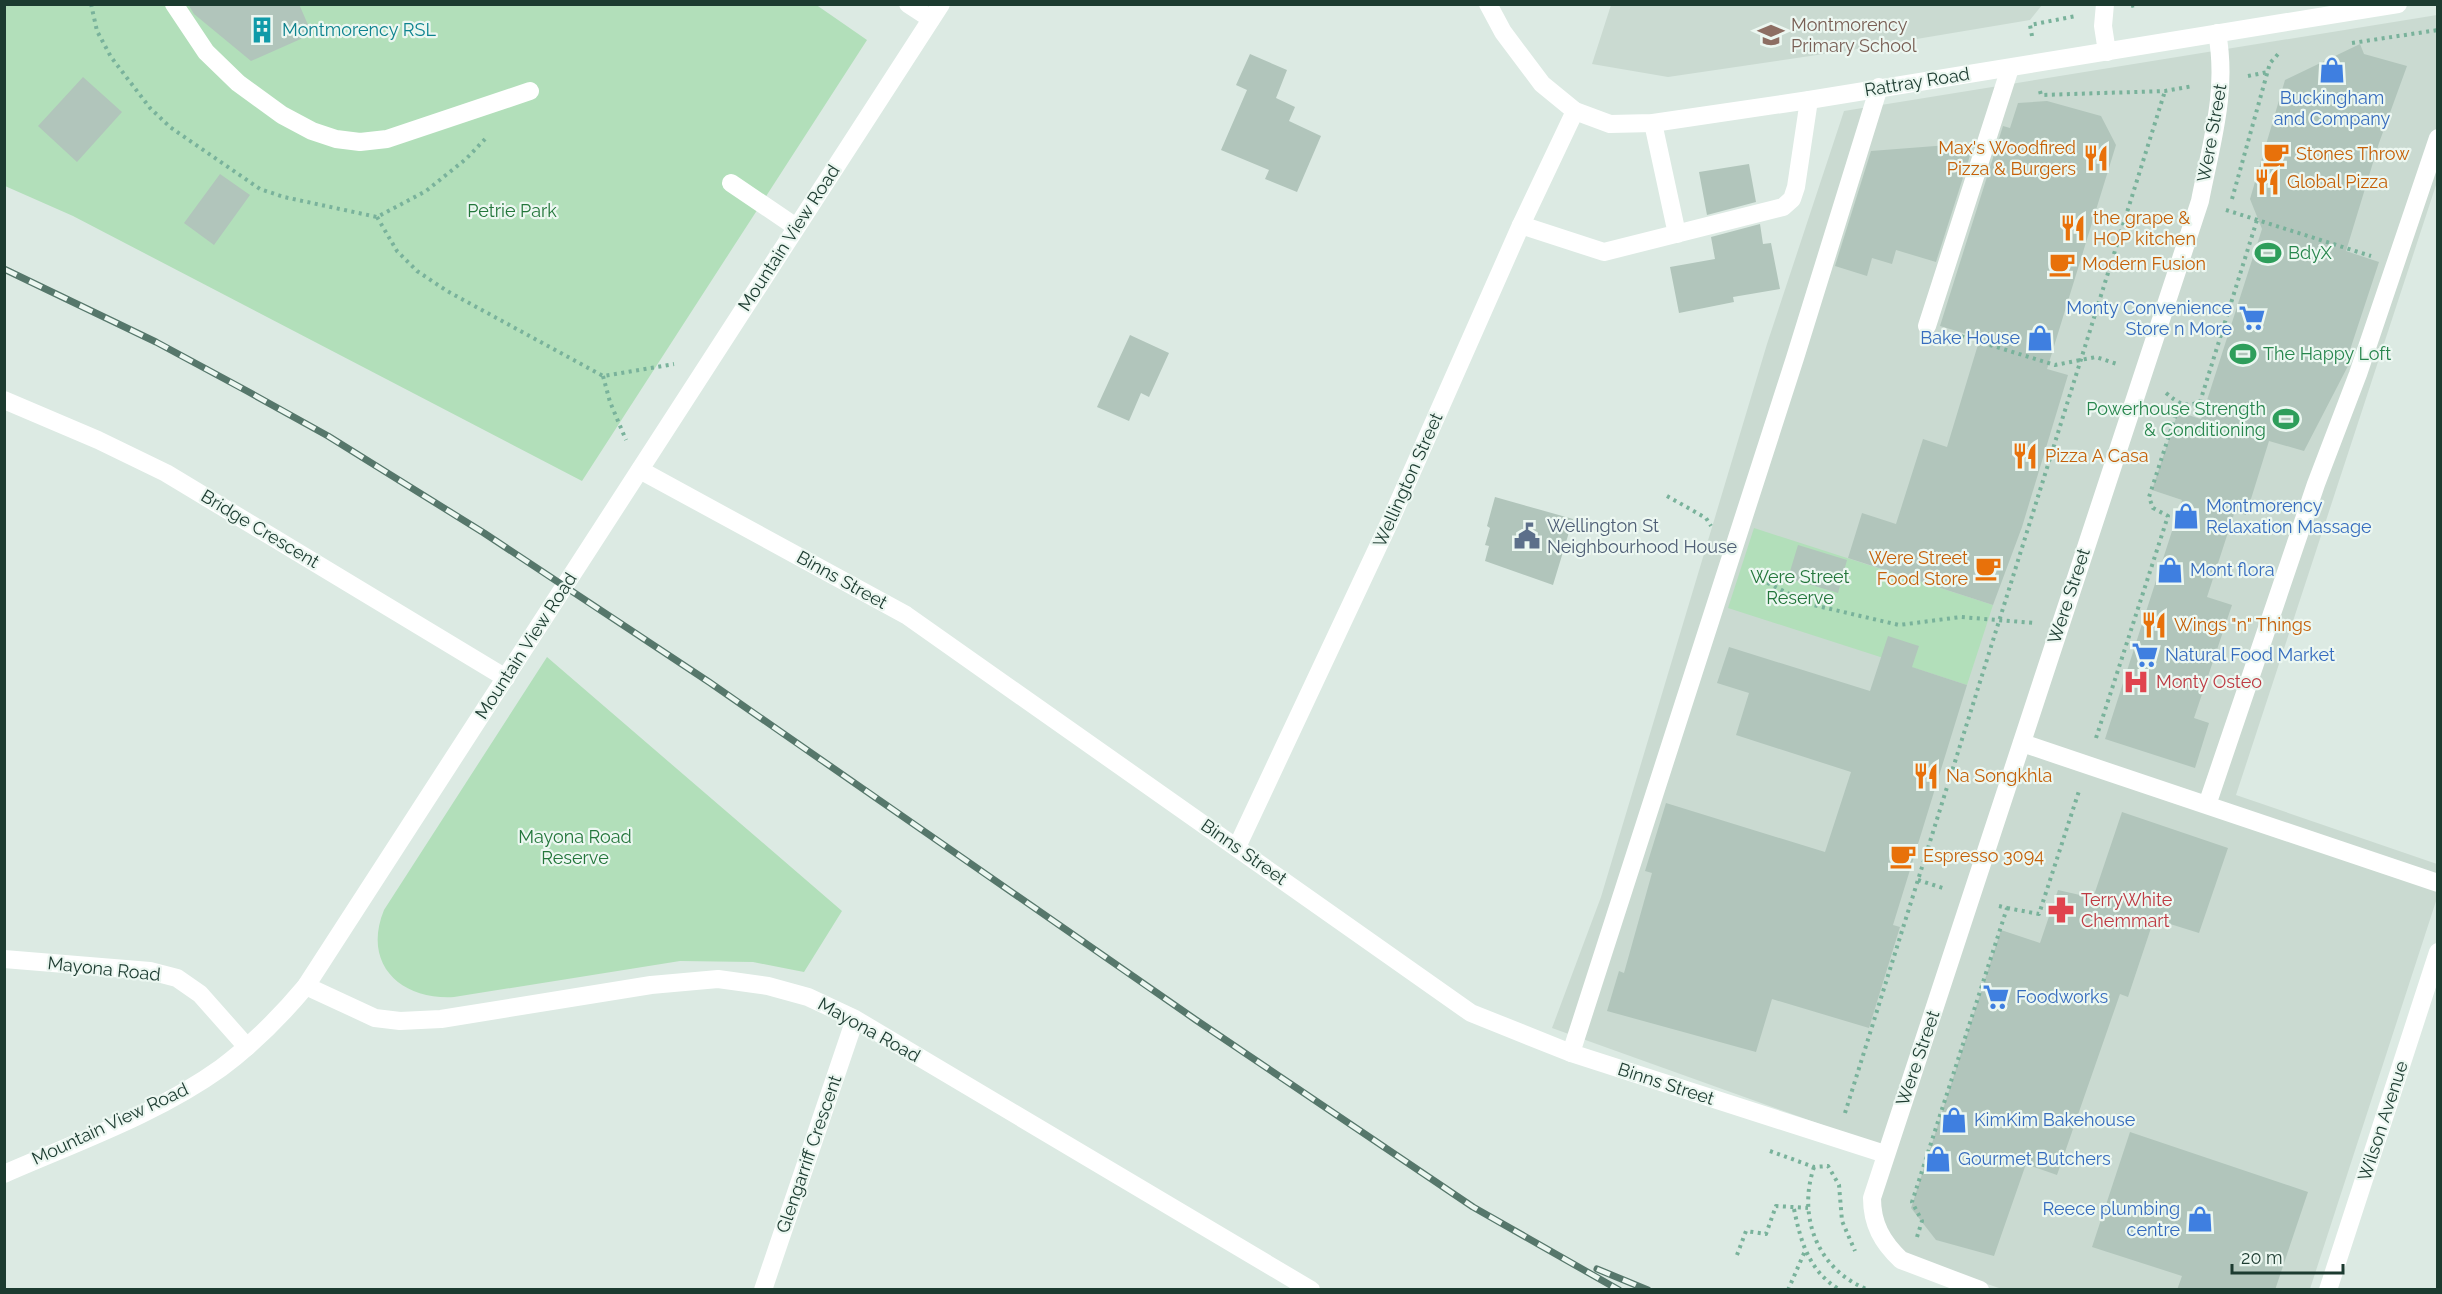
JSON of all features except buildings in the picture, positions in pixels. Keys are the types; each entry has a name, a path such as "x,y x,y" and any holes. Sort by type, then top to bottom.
{"street":[{"path":"174,4 206,52 238,83 282,115 312,131 336,139 360,142 387,139 530,91"},
{"path":"908,4 936,12"},
{"name":"Rattray Road","path":"1488,4 1503,32 1542,84 1575,111 1610,124 1653,123 1809,100 2398,4"},
{"path":"2105,4 2103,26 2107,52"},
{"name":"Mountain View Road","path":"4,1174 160,1104 220,1069 272,1024 306,986 936,12"},
{"name":"Were Street","path":"1980,1290 1901,1260 1883,1240 1872,1213 1872,1198 2022,743 2058,625 2200,201 2223,86 2222,58 2217,33"},
{"path":"1927,326 2010,68"},
{"path":"1571,1053 1879,87"},
{"path":"1521,225 1604,252 1783,207 1792,199 1796,187 1809,100"},
{"name":"Wellington Street","path":"1237,847 1391,519 1521,225 1575,111"},
{"path":"1653,123 1677,234"},
{"path":"2207,805 2316,484 2358,374 2438,138"},
{"path":"732,183 796,226"},
{"name":"Bridge Crescent","path":"4,400 98,440 166,473 506,678"},
{"name":"Binns Street","path":"640,470 906,615 1471,1013 1571,1053 1886,1155"},
{"path":"2022,743 2438,883"},
{"name":"Wilson Avenue","path":"2328,1290 2438,952"},
{"name":"Mayona Road","path":"4,959 150,971 177,978 200,994 247,1047"},
{"name":"Mayona Road","path":"306,986 375,1018 400,1022 441,1019 651,985 718,979 768,986 808,997 855,1019 1311,1290"},
{"name":"Glengarriff Crescent","path":"764,1290 855,1019"}],"path":[{"path":"2343,44 2438,30"},
{"path":"2228,211 2270,63 2277,54 2288,52"},
{"path":"1859,1256 1846,1234 1838,1206 1839,1185 1828,1166 2078,361 2165,91"},
{"path":"2200,201 2396,263"},
{"path":"377,217 397,251 417,271 447,291 603,376 711,357"},
{"path":"1927,326 2055,365 2096,357 2143,373 2179,405 2200,402 2258,220"},
{"path":"603,376 610,402 640,470"},
{"path":"2007,908 2038,914 2168,516 2153,508 2149,497 2179,405"},
{"path":"1667,496 1706,518 1730,559 1747,573 1809,604 1899,625 1961,618 2058,625"},
{"path":"1770,1151 1814,1167 1828,1166"},
{"path":"1814,1167 1810,1180 1808,1208 1816,1240 1833,1268 1853,1283 1869,1290"},
{"path":"1737,1255 1746,1231 1766,1234 1776,1206 1794,1209 1808,1208"},
{"path":"1794,1209 1805,1250 1812,1266 1822,1278 1840,1290"},
{"path":"1788,1290 1805,1250"}],"shaded area":[{"name":"Montmorency Primary School","path":"1611,4 2042,5 2030,20 1668,77 1592,64"},
{"path":"2437,15 2437,182 2236,795 2437,864 2437,898 2310,1289 2002,1289 1907,1257 1889,1235 1880,1210 1881,1186 1892,1150 1552,1028 1601,897 1767,344 1844,111"}],"green space":[{"name":"Petrie Park","path":"815,4 867,40 582,481 73,216 5,186 4,5"},
{"name":"Were Street Reserve","path":"1754,528 1993,605 1967,685 1728,608"},
{"name":"Mayona Road Reserve","path":"547,657 842,911 804,972 753,962 680,961 454,997 417,992 402,985 391,975 382,962 378,947 378,929 384,910"}],"railway":[{"path":"4,269 156,342 247,391 328,436 484,533 709,682 1196,1020 1473,1207 1619,1290"},
{"path":"1597,1269 1648,1290"}],"place":[{"name":"Montmorency RSL","path":"262,30"},
{"name":"Montmorency Primary School","path":"1771,35"},
{"name":"Buckingham and Company","path":"2332,70"},
{"name":"Stones Throw","path":"2276,154"},
{"name":"Max's Woodfired Pizza & Burgers","path":"2096,158"},
{"name":"Global Pizza","path":"2267,182"},
{"name":"the grape & HOP kitchen","path":"2073,228"},
{"name":"BdyX","path":"2268,253"},
{"name":"Modern Fusion","path":"2062,264"},
{"name":"Monty Convenience Store n More","path":"2252,318"},
{"name":"Bake House","path":"2040,338"},
{"name":"The Happy Loft","path":"2243,354"},
{"name":"Powerhouse Strength & Conditioning","path":"2286,419"},
{"name":"Pizza A Casa","path":"2025,456"},
{"name":"Montmorency Relaxation Massage","path":"2186,516"},
{"name":"Wellington St Neighbourhood House","path":"1527,536"},
{"name":"Were Street Food Store","path":"1988,568"},
{"name":"Mont flora","path":"2170,570"},
{"name":"Wings \"n\" Things","path":"2154,625"},
{"name":"Natural Food Market","path":"2145,655"},
{"name":"Monty Osteo","path":"2136,682"},
{"name":"Na Songkhla","path":"1926,776"},
{"name":"Espresso 3094","path":"1903,856"},
{"name":"TerryWhite Chemmart","path":"2061,910"},
{"name":"Foodworks","path":"1996,997"},
{"name":"KimKim Bakehouse","path":"1954,1120"},
{"name":"Gourmet Butchers","path":"1938,1159"},
{"name":"Reece plumbing centre","path":"2200,1219"}]}
